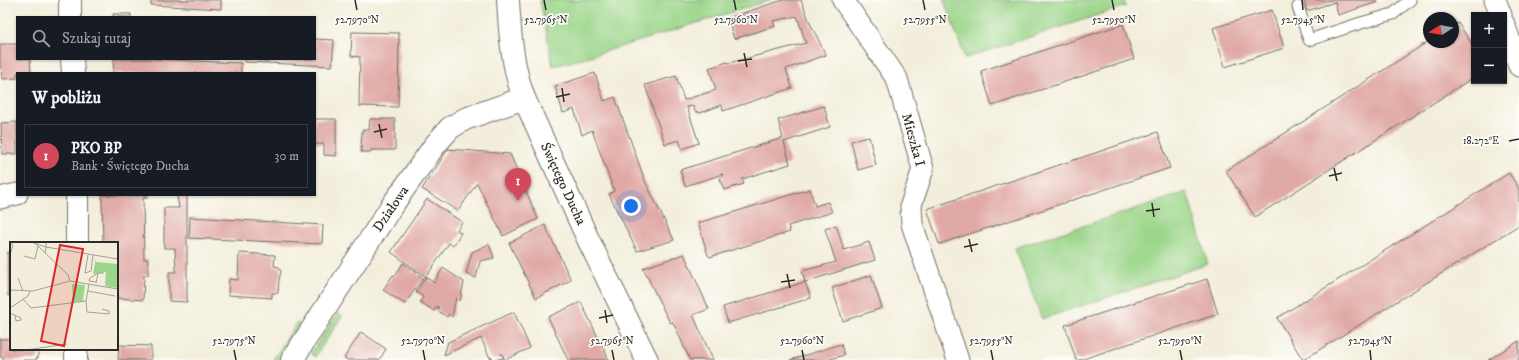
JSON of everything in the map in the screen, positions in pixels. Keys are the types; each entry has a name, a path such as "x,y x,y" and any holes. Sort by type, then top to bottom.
{"main road":[{"path":"70,0 70,16"},
{"name":"Świętego Ducha","path":"508,0 516,74 524,98 587,237 647,360"},
{"path":"72,60 73,72"},
{"name":"Działowa","path":"292,360 391,207 435,145 450,128 465,118 524,98"},
{"path":"77,196 77,242"}],"street":[{"name":"Mieszka I","path":"844,0 897,79 923,169 911,204 912,224 958,360"},
{"path":"1495,0 1500,12"},
{"path":"1507,32 1519,66"},
{"path":"0,198 16,194"}],"lane":[{"path":"1298,7 1309,40 1393,14 1410,0"}],"green space":[{"path":"540,0 771,0 578,60 553,66"},
{"path":"944,0 1124,0 1126,6 965,58"},
{"path":"1187,192 1208,264 1042,319 1015,248"},
{"path":"338,313 342,316 315,357 311,353"},
{"path":"297,323 302,327 281,360 273,360"}],"building":[{"path":"151,0 221,0 221,9 151,5"},
{"path":"783,0 801,0 810,23 826,55 786,69 792,88 723,111 722,105 700,113 695,111 693,106 687,107 699,143 682,149 679,140 665,144 645,85 676,76 684,100 716,90 709,68 727,62 728,63 806,43 797,16 773,21 775,26 734,39 728,18"},
{"path":"1304,0 1377,0 1378,2 1338,15 1335,2 1307,11"},
{"path":"1272,10 1284,48 1225,67 1213,28"},
{"path":"113,14 131,14 131,16 113,16"},
{"path":"1123,24 1134,59 992,106 981,71"},
{"path":"1459,24 1471,42 1471,79 1255,217 1226,171 1423,45 1423,48 1459,48"},
{"path":"352,32 399,33 398,107 359,106 360,57 351,56"},
{"path":"316,39 334,40 332,66 245,62 245,60 316,60"},
{"path":"0,44 16,44 16,60 30,60 31,72 16,72 16,78 2,79 1,67 0,68"},
{"path":"114,60 173,60 241,63 241,72 113,72"},
{"path":"595,73 604,101 615,97 645,181 674,240 637,251 609,194 614,191 592,130 582,135 574,109 563,113 555,86"},
{"path":"824,106 830,127 784,142 790,164 742,179 744,184 724,190 720,179 723,174 685,186 680,170 783,138 778,120"},
{"path":"316,119 336,119 336,156 324,155 324,144 316,144"},
{"path":"370,119 395,119 395,150 371,150 371,152 361,152 362,130 369,130"},
{"path":"16,122 16,154 2,154 1,123"},
{"path":"1158,132 1170,168 939,244 927,209"},
{"path":"869,137 876,165 858,170 851,141"},
{"path":"448,149 510,154 538,219 503,236 477,183 458,211 422,189"},
{"path":"1509,173 1519,189 1519,225 1303,360 1277,318"},
{"path":"810,189 815,206 828,202 832,212 788,226 790,232 710,257 708,255 698,223"},
{"path":"102,196 148,196 148,198 143,198 144,259 148,259 148,275 144,275 143,300 118,298 118,242 103,242"},
{"path":"177,196 187,196 187,302 169,301 169,272 176,272 175,248 164,248 164,208 179,208"},
{"path":"427,199 462,222 457,230 461,233 453,246 449,243 426,277 391,252"},
{"path":"190,217 323,225 322,244 189,238"},
{"path":"545,225 571,280 536,298 509,243"},
{"path":"836,225 844,250 869,242 875,260 805,282 802,271 836,262 825,229"},
{"path":"489,244 494,258 480,261 476,278 466,274 472,252"},
{"path":"8,252 10,252 10,296 8,296"},
{"path":"239,253 275,255 274,266 279,267 281,272 278,293 272,293 272,298 228,295 229,279 238,280"},
{"path":"684,254 709,309 693,315 713,360 690,360 673,322 670,323 643,268"},
{"path":"403,263 423,278 405,304 383,290 393,275 395,276"},
{"path":"443,268 464,282 460,301 456,298 452,317 449,314 447,317 437,310 439,308 437,306 434,311 420,302 423,297 416,292 426,277 434,283"},
{"path":"871,275 882,308 843,321 832,288"},
{"path":"1207,279 1218,314 1080,360 1076,360 1065,325"},
{"path":"805,282 811,298 728,323 723,307"},
{"path":"581,302 609,360 568,360 548,317"},
{"path":"514,312 530,348 505,360 504,358 493,360 492,357 490,358 481,338 444,355 448,342"},
{"path":"361,332 386,349 379,360 348,360 344,358"},
{"path":"0,339 10,339 10,350 38,350 38,358 36,358 36,360 3,360 3,357 0,357"},
{"path":"1519,341 1519,360 1488,360"},
{"path":"841,344 844,355 828,360 790,360"},
{"path":"119,345 151,346 151,360 118,360"}],"place":[{"name":"PKO BP","path":"518,201"}]}
